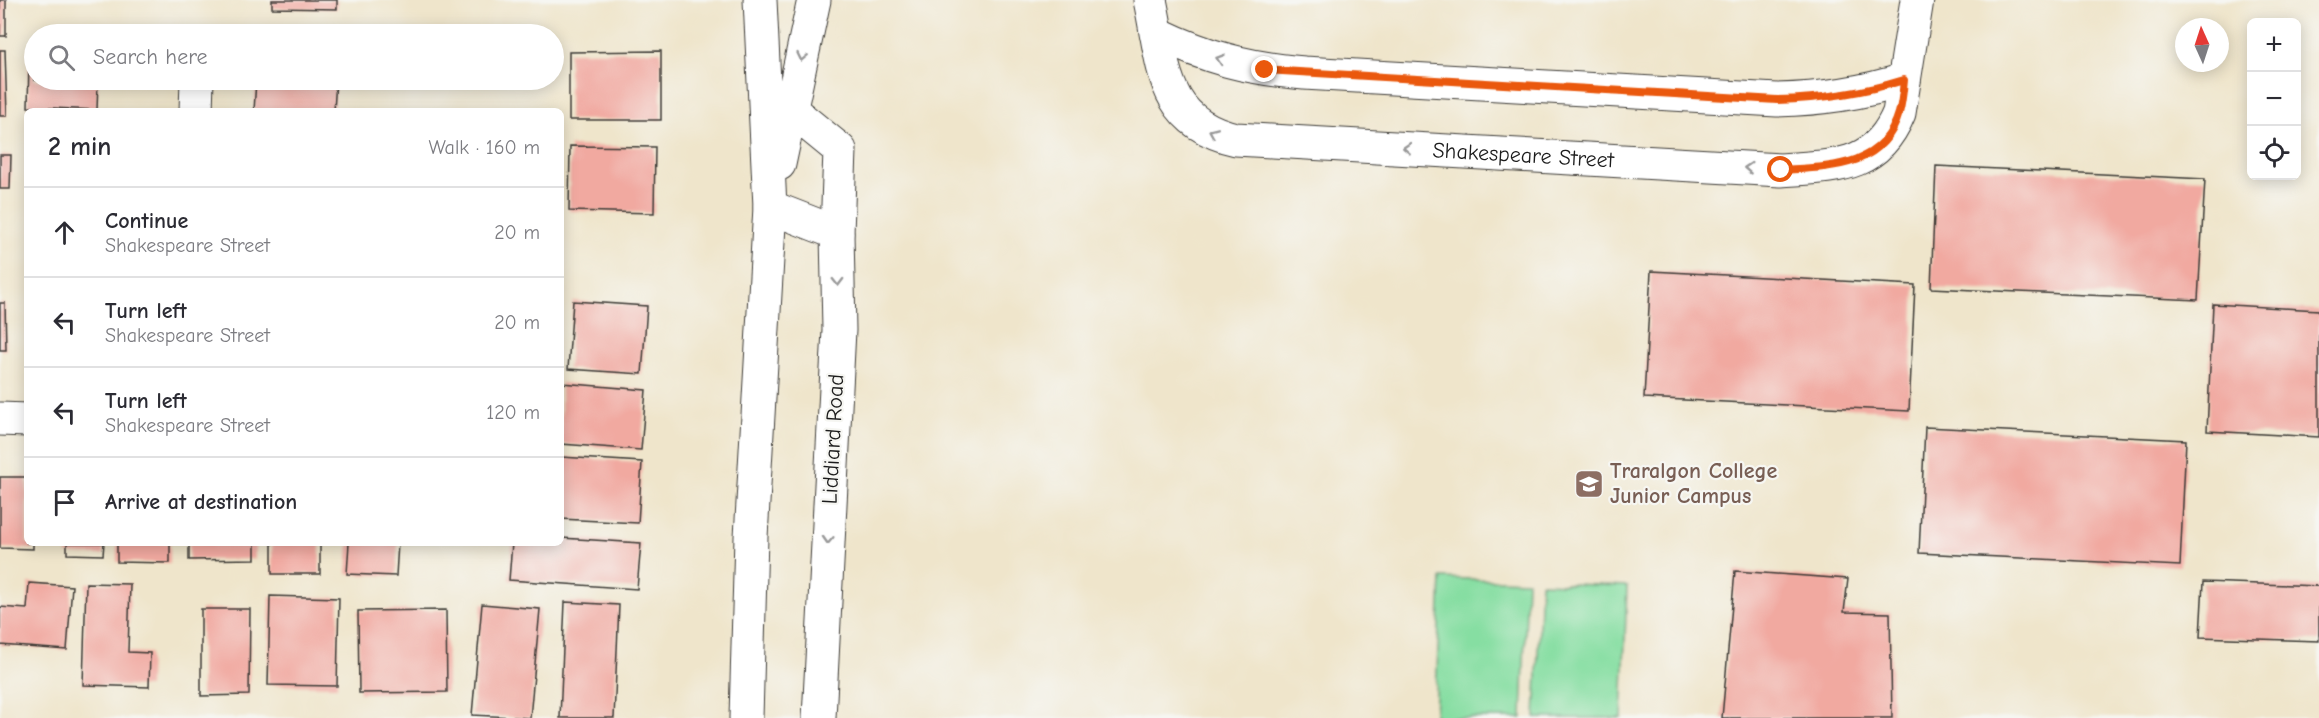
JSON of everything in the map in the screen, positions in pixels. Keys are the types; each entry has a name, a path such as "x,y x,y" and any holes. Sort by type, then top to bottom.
{"street":[{"path":"746,718 751,537 770,207 760,0"},
{"path":"770,207 814,0"},
{"name":"Shakespeare Street","path":"1150,0 1172,94 1180,108 1191,119 1219,135 1248,140 1781,170 1837,166 1854,162 1870,153 1883,141 1893,128 1899,113 1917,0"},
{"path":"1156,33 1191,50 1228,62 1265,70 1304,73 1777,100 1816,99 1855,94 1904,80"},
{"path":"764,81 791,110"},
{"path":"196,108 197,90"},
{"name":"Liddiard Road","path":"791,110 840,150 837,233 839,330 819,718"},
{"path":"770,207 837,233"},
{"path":"0,419 24,420"}],"green space":[{"path":"1441,578 1527,581 1522,718 1435,718"},
{"path":"1541,583 1627,586 1622,718 1535,718"}],"building":[{"path":"0,0 6,0 6,36 0,36"},
{"path":"272,0 337,0 337,9 272,8"},
{"path":"0,50 5,50 7,116 0,116"},
{"path":"661,51 661,120 569,120 569,52"},
{"path":"28,90 98,90 97,108 28,107"},
{"path":"255,90 335,90 334,108 254,108"},
{"path":"570,146 655,147 654,213 569,211"},
{"path":"0,155 11,155 10,189 0,189"},
{"path":"1936,166 2205,179 2198,300 1931,288"},
{"path":"1651,271 1915,285 1909,411 1644,398"},
{"path":"573,301 647,306 642,374 568,369"},
{"path":"0,303 5,303 6,350 0,350"},
{"path":"2213,304 2319,310 2319,437 2207,431"},
{"path":"564,383 646,390 641,450 564,444"},
{"path":"1925,427 2186,440 2180,566 1919,553"},
{"path":"564,457 642,462 638,523 564,519"},
{"path":"0,477 24,477 24,546 33,546 33,549 0,548"},
{"path":"564,538 641,543 637,589 509,580 512,546 564,546"},
{"path":"67,546 104,546 103,555 67,554"},
{"path":"117,546 170,546 170,563 117,562"},
{"path":"189,546 255,546 255,559 189,560"},
{"path":"272,546 320,546 320,574 272,574"},
{"path":"349,546 398,546 396,576 347,574"},
{"path":"1735,571 1848,579 1844,612 1890,613 1892,718 1722,718"},
{"path":"2203,582 2319,586 2319,641 2200,637"},
{"path":"29,583 72,586 67,650 0,645 0,607 27,609"},
{"path":"86,583 130,584 128,652 150,653 149,687 83,685"},
{"path":"270,596 339,598 337,686 268,685"},
{"path":"565,602 619,605 614,718 560,718"},
{"path":"482,604 540,609 530,718 472,715"},
{"path":"201,609 250,609 249,695 201,696"},
{"path":"446,610 447,692 359,693 358,611"}],"place":[{"name":"Traralgon College Junior Campus","path":"1589,484"}],"route":[{"path":"1265,70 1777,100 1816,99 1855,94 1904,80 1899,113 1893,128 1870,153 1854,162 1837,166 1781,170"}]}
